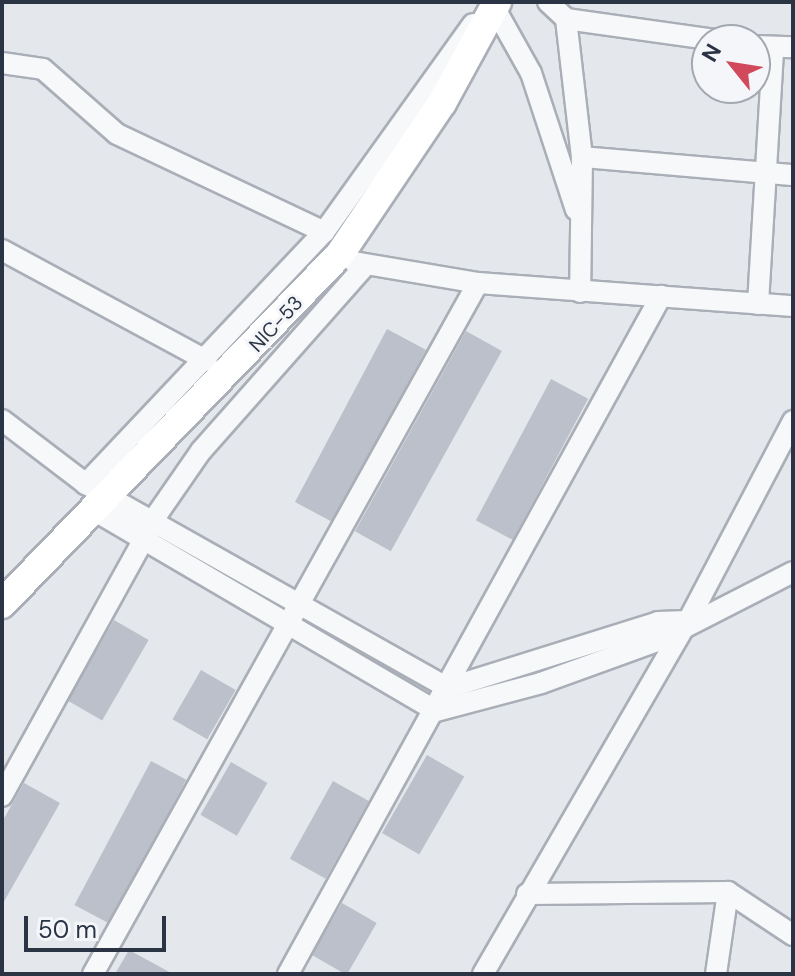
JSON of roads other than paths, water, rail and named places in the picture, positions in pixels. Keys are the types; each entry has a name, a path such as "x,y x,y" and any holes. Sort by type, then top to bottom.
{"main road":[{"name":"NIC-53","path":"2,604 98,498 342,251 442,103 493,4"}],"street":[{"path":"548,2 566,19 691,37"},
{"path":"493,4 531,73 581,226"},
{"path":"566,19 582,157 580,292"},
{"path":"758,304 763,174 774,47"},
{"path":"2,63 43,69 117,134 342,251 478,283 793,306"},
{"path":"582,157 793,175"},
{"path":"98,498 207,361 342,251"},
{"path":"2,796 141,540 342,251"},
{"path":"4,255 207,361"},
{"path":"93,974 478,283"},
{"path":"288,974 436,711 661,296"},
{"path":"2,420 98,498 141,540 436,711"},
{"path":"483,974 688,621 793,421"},
{"path":"98,498 153,521 448,688 541,673"},
{"path":"436,711 541,673 658,622 688,621 793,572"},
{"path":"527,894 728,892 793,935"},
{"path":"716,974 728,892"}]}
